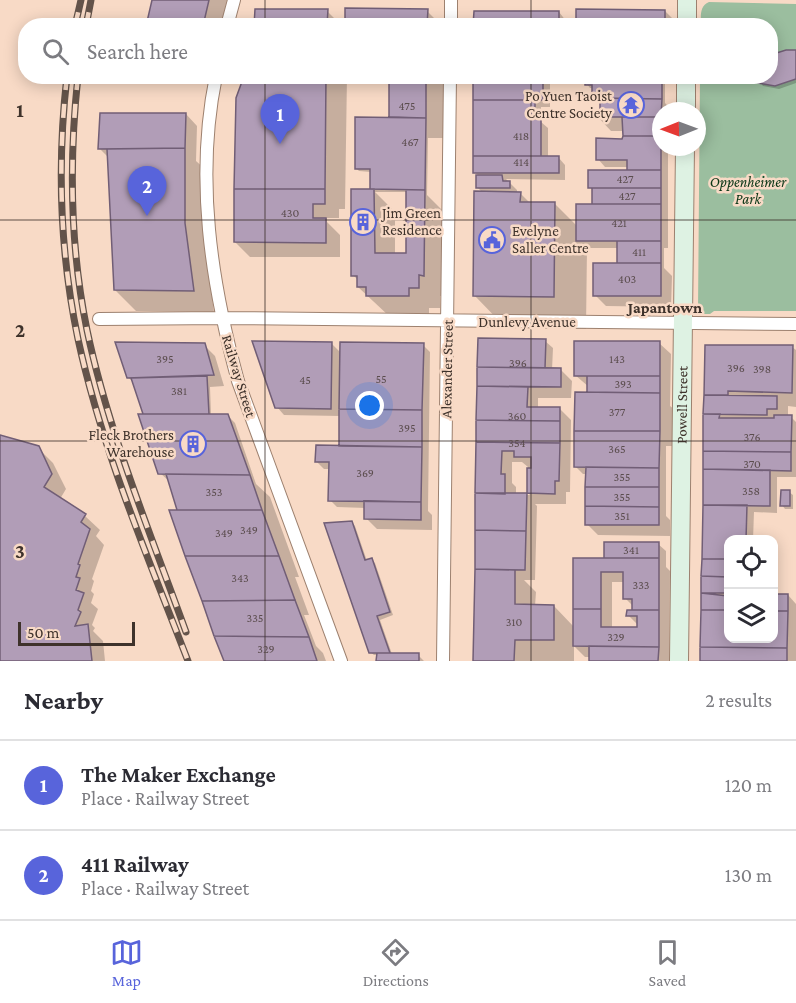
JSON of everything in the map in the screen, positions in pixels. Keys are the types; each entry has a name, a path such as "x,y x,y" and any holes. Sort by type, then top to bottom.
{"main road":[{"path":"687,0 687,18"},
{"path":"686,84 686,102"},
{"name":"Powell Street","path":"679,661 685,156"}],"street":[{"path":"229,18 234,0"},
{"path":"451,0 451,18"},
{"name":"Railway Street","path":"215,84 207,143 206,187 209,226 223,318 238,381 342,661"},
{"name":"Alexander Street","path":"443,661 450,84"},
{"name":"Dunlevy Avenue","path":"99,319 223,318 796,324"}],"green space":[{"name":"Oppenheimer Park","path":"709,2 796,4 796,311 714,311 710,314 703,314 698,310 699,156 706,156 706,102 700,102 700,84 778,84 778,18 701,18 702,9"}],"building":[{"path":"152,0 209,0 205,18 148,18"},
{"path":"345,8 428,9 427,18 345,18"},
{"path":"255,9 328,9 327,18 254,18"},
{"path":"576,9 665,10 665,18 576,18"},
{"path":"474,11 559,11 559,18 474,18"},
{"path":"796,50 796,79 775,86 764,84 778,84 778,52"},
{"path":"241,84 326,84 325,189 234,189 236,98"},
{"path":"389,84 426,84 426,118 389,117"},
{"path":"473,84 543,84 543,100 473,100"},
{"path":"662,84 662,99 592,98 592,85 585,85"},
{"name":"Po Yuen Taoist Centre Society","path":"600,98 662,99 662,102 652,102 652,117 595,117 595,111 600,111"},
{"path":"473,100 535,100 535,119 541,119 541,156 473,156"},
{"path":"100,113 186,113 185,148 98,149"},
{"path":"355,117 426,118 425,190 370,189 370,169 355,169"},
{"path":"622,117 652,117 652,136 623,136"},
{"path":"623,136 652,136 652,156 661,156 661,170 627,170 627,160 596,160 596,138 622,139"},
{"path":"185,148 185,223 194,291 114,290 107,149"},
{"path":"473,156 559,156 559,173 473,173"},
{"path":"588,170 661,170 661,188 588,188"},
{"path":"476,175 502,175 503,181 510,181 510,188 476,188"},
{"path":"592,188 661,188 661,204 592,204"},
{"path":"234,189 325,189 325,204 313,204 313,218 326,218 326,243 234,242"},
{"name":"Jim Green Residence","path":"351,189 374,189 375,253 406,253 406,190 425,190 424,276 419,275 419,288 409,288 409,296 366,296 366,287 357,287 357,276 351,276"},
{"path":"474,191 521,192 520,202 555,202 554,297 473,296"},
{"path":"576,204 661,204 661,241 576,241"},
{"path":"617,241 661,241 661,263 617,263"},
{"path":"593,263 661,263 661,296 593,296"},
{"path":"478,338 546,339 545,368 477,367"},
{"path":"252,341 332,342 331,409 275,408"},
{"path":"574,341 660,341 660,376 574,376"},
{"path":"115,342 205,343 214,375 127,378"},
{"path":"340,342 424,343 422,410 339,409"},
{"path":"705,345 793,345 792,393 728,391 728,395 704,395"},
{"path":"477,367 561,368 561,387 477,386"},
{"path":"207,376 209,414 143,414 131,378"},
{"path":"587,376 660,376 660,393 587,392"},
{"path":"477,386 528,387 527,407 560,407 560,421 476,420"},
{"path":"575,392 660,393 660,431 574,431"},
{"path":"704,395 777,396 777,409 767,409 767,415 703,414"},
{"path":"339,409 422,410 422,447 339,446"},
{"name":"Fleck Brothers Warehouse","path":"138,414 228,414 250,475 158,474"},
{"path":"703,414 720,414 719,418 774,418 774,415 792,415 791,452 703,451"},
{"path":"476,420 560,421 560,443 476,442"},
{"path":"574,431 660,431 659,468 574,467"},
{"path":"0,435 39,446 52,474 44,487 86,514 81,522 90,529 76,577 80,578 76,590 84,593 78,610 81,612 75,626 88,624 92,661 0,661"},
{"path":"476,442 560,443 559,481 555,481 555,494 527,493 527,468 531,468 531,457 514,457 514,451 502,451 501,474 505,474 505,494 475,493"},
{"path":"316,445 422,447 421,502 328,501 329,462 315,462"},
{"path":"703,451 791,452 791,471 703,469"},
{"path":"586,467 659,468 659,487 585,487"},
{"path":"703,469 770,470 770,506 703,505"},
{"path":"166,474 250,475 262,510 177,510"},
{"path":"585,487 659,487 659,507 585,506"},
{"path":"781,490 790,490 790,506 780,506"},
{"path":"475,493 527,493 526,531 475,530"},
{"path":"364,501 421,502 421,520 364,519"},
{"path":"703,505 747,505 746,535 724,535 724,559 702,559"},
{"path":"585,506 659,507 659,525 585,525"},
{"path":"169,510 262,510 279,556 185,556"},
{"path":"352,521 365,560 372,558 390,612 377,616 390,653 369,653 324,523"},
{"path":"475,530 526,531 525,570 475,569"},
{"path":"604,542 659,542 659,558 604,558"},
{"path":"185,556 279,556 295,600 202,601"},
{"path":"573,558 659,558 659,610 632,610 632,599 623,599 623,572 601,572 601,609 573,609"},
{"path":"702,559 724,559 724,577 701,576"},
{"path":"475,569 515,570 515,604 554,605 554,640 515,640 514,661 473,661"},
{"path":"701,576 724,577 724,593 701,593"},
{"path":"701,593 724,596 724,610 701,610"},
{"path":"778,594 788,594 788,611 778,611"},
{"path":"295,600 309,637 214,636 202,601"},
{"path":"573,609 601,609 601,627 637,627 637,616 626,616 627,610 659,610 659,647 573,646"},
{"path":"701,610 724,610 724,643 778,643 778,611 788,611 787,648 700,647"},
{"path":"214,636 309,637 317,661 224,661"},
{"path":"589,646 659,647 658,661 589,661"},
{"path":"700,647 787,648 787,661 700,661"},
{"path":"377,653 419,653 419,661 376,661"}],"railway":[{"path":"77,18 81,0"},
{"path":"88,18 91,0"},
{"path":"66,84 62,142 62,208 67,274 78,339 113,462 188,661"},
{"path":"77,84 72,171 74,235 87,330 118,444 186,632"}],"place":[{"name":"Po Yuen Taoist Centre Society","path":"631,105"},
{"name":"The Maker Exchange","path":"280,144"},
{"name":"411 Railway","path":"147,216"},
{"name":"Jim Green Residence","path":"363,222"},
{"name":"Evelyne Saller Centre","path":"492,240"},
{"name":"Fleck Brothers Warehouse","path":"193,444"}],"district":[{"name":"Japantown","path":"665,307"}]}
